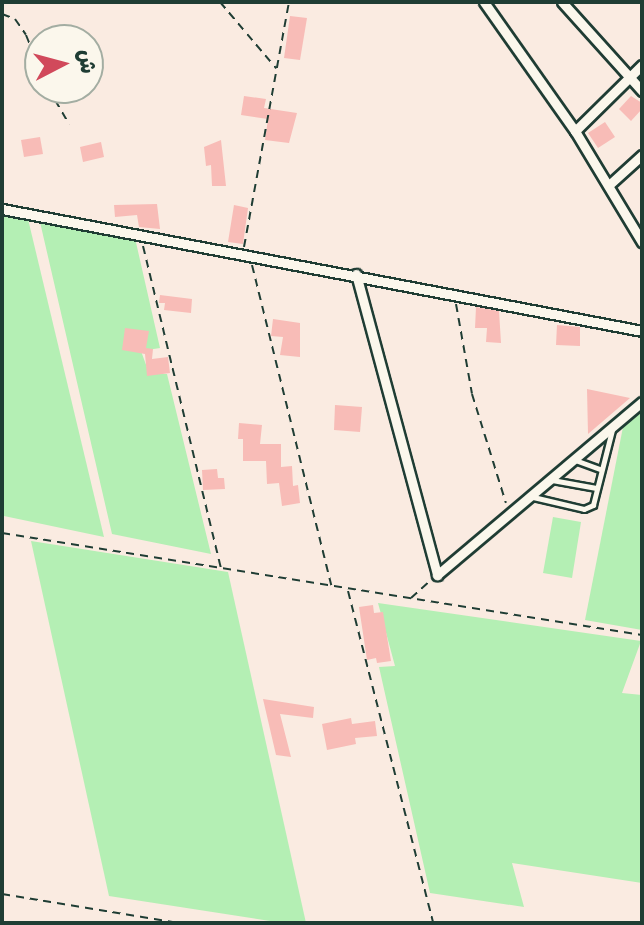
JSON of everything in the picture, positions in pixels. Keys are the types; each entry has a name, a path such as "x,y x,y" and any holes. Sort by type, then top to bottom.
{"street":[{"path":"484,2 610,184 642,242"},
{"path":"562,2 642,91"},
{"path":"575,131 642,65"},
{"path":"610,184 642,155"},
{"path":"2,209 247,253 642,331"},
{"path":"356,274 437,575 642,402"}],"lane":[{"path":"533,497 588,508 593,505 613,429"},
{"path":"575,460 600,469"},
{"path":"552,480 596,488"}],"path":[{"path":"220,2 276,68"},
{"path":"289,2 247,253 332,586"},
{"path":"2,14 15,19 24,32"},
{"path":"57,104 69,124"},
{"path":"139,233 221,569"},
{"path":"454,293 472,394 511,515"},
{"path":"2,533 642,635"},
{"path":"411,598 437,575"},
{"path":"347,589 433,923"},
{"path":"2,894 179,923"}],"green space":[{"path":"2,215 28,219 104,537 4,516"},
{"path":"40,222 135,238 160,348 141,351 149,373 167,374 211,554 112,534"},
{"path":"642,411 642,630 585,620 623,427"},
{"path":"553,517 581,522 572,578 543,573"},
{"path":"31,541 228,572 306,923 283,923 109,896"},
{"path":"378,603 641,641 622,693 642,695 642,883 512,863 524,907 430,893 379,667 395,666"}],"building":[{"path":"290,16 307,18 300,60 284,58"},
{"path":"244,96 266,99 264,108 297,113 289,143 265,140 268,119 241,115"},
{"path":"631,96 642,103 642,109 631,121 619,109"},
{"path":"605,122 615,137 598,148 588,133"},
{"path":"40,137 43,154 24,157 21,140"},
{"path":"221,140 226,186 212,186 211,165 206,166 204,147"},
{"path":"101,142 104,157 83,162 80,147"},
{"path":"157,204 160,229 139,227 137,215 115,217 114,205"},
{"path":"234,205 248,208 243,244 228,242"},
{"path":"160,295 192,299 191,313 164,310 165,303 159,303"},
{"path":"476,307 499,311 501,343 486,342 487,328 475,328"},
{"path":"273,319 300,323 300,357 280,355 283,337 271,336"},
{"path":"557,325 580,327 580,346 556,345"},
{"path":"125,328 149,331 146,348 153,349 152,359 168,357 170,373 147,376 145,354 122,350"},
{"path":"587,389 630,398 588,434"},
{"path":"335,405 362,407 360,432 334,430"},
{"path":"239,423 262,425 260,444 281,444 281,467 292,466 293,486 298,485 300,503 282,506 279,483 267,484 266,461 243,461 243,439 238,439"},
{"path":"217,469 218,478 224,478 225,489 203,490 202,470"},
{"path":"373,605 374,613 383,612 391,661 377,663 376,658 367,660 359,607"},
{"path":"263,699 314,707 313,718 280,714 291,757 276,755"},
{"path":"351,718 352,724 375,721 377,736 355,738 356,744 327,750 322,724"}]}
